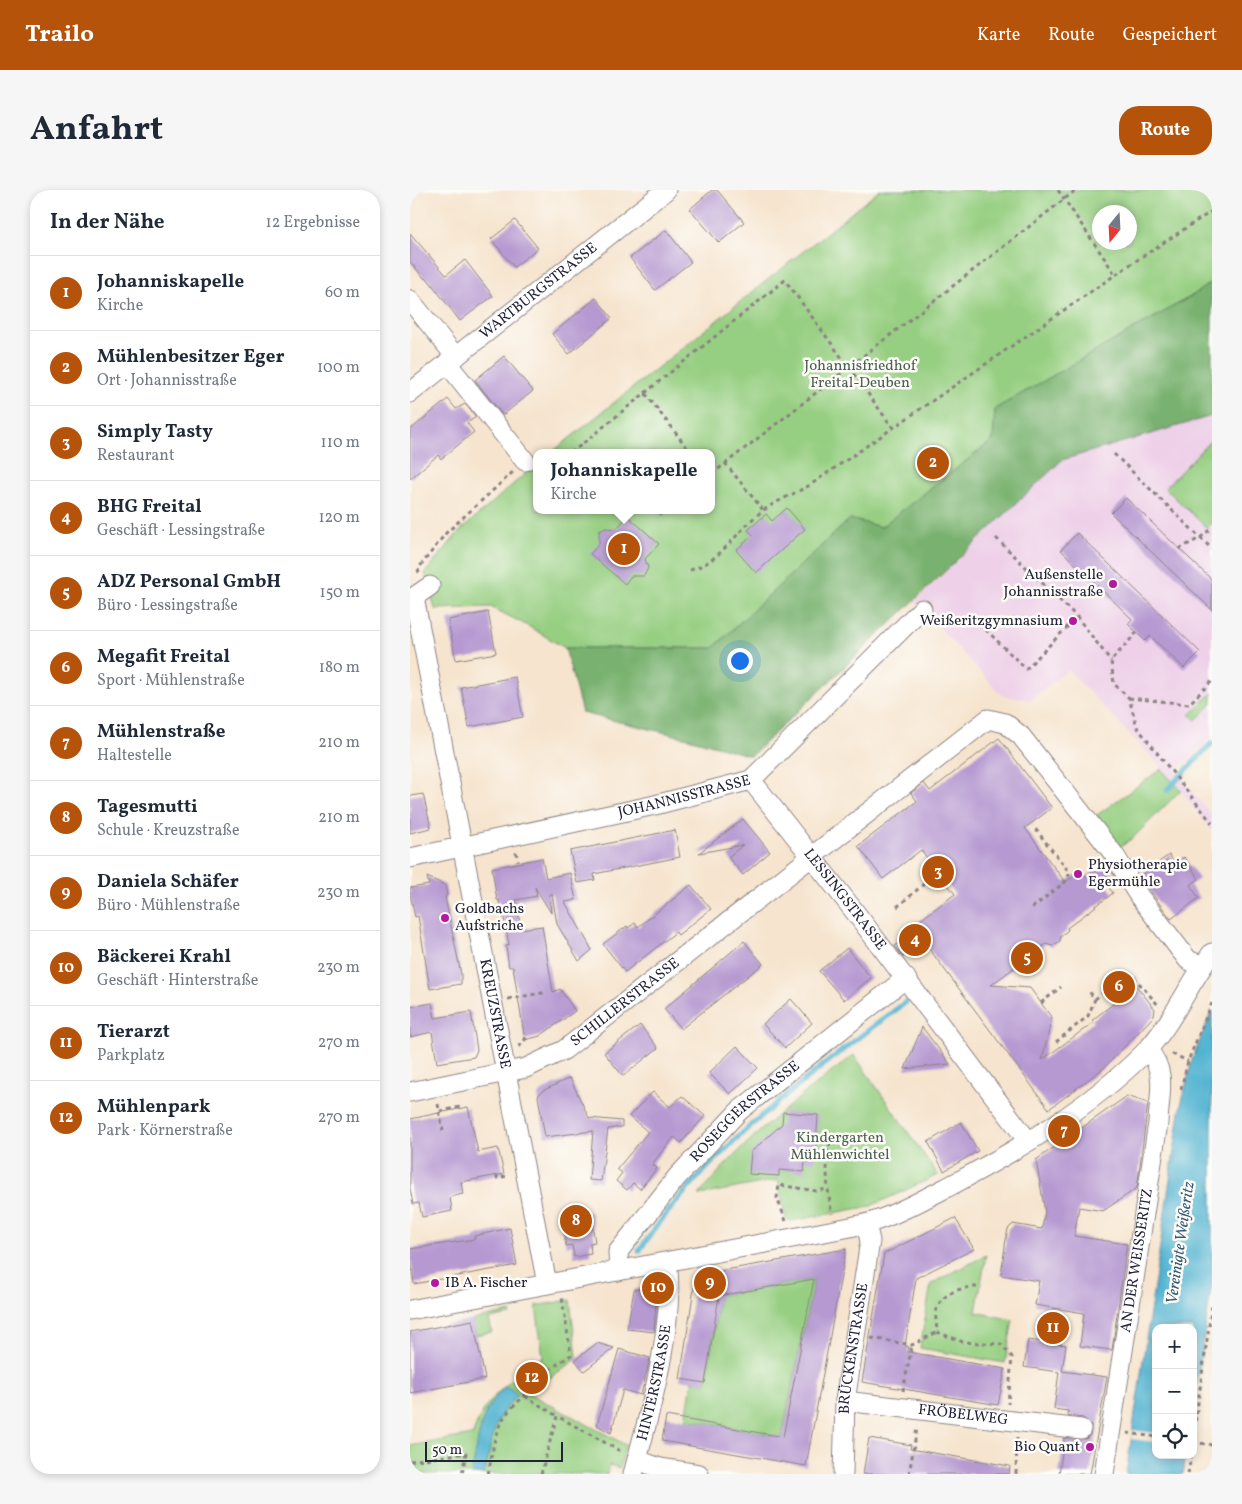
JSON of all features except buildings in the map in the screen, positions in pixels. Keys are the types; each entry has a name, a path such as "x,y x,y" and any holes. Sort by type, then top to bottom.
{"street":[{"name":"WARTBURGSTRASSE","path":"410,393 666,190"},
{"path":"410,300 525,461"},
{"name":"KREUZSTRASSE","path":"423,591 463,847 547,1284"},
{"name":"JOHANNISSTRASSE","path":"410,858 655,805 751,780 922,609"},
{"name":"SCHILLERSTRASSE","path":"410,1092 532,1066 564,1050 988,719 1005,723 1021,736 1113,852 1127,872 1135,890 1188,960 1207,960"},
{"name":"LESSINGSTRASSE","path":"751,780 906,978 1028,1141"},
{"path":"410,1310 866,1224 898,1212 987,1166 1028,1141 1155,1050 1207,960"},
{"name":"ROSEGGERSTRASSE","path":"619,1271 618,1252 677,1177 739,1111 906,978"},
{"name":"AN DER WEISSERITZ","path":"1104,1474 1158,1122 1161,1071 1155,1058 1155,1050"},
{"name":"BRÜCKENSTRASSE","path":"843,1474 845,1401 870,1241 866,1224"},
{"name":"HINTERSTRASSE","path":"635,1467 664,1340 670,1284 667,1262"},
{"name":"FRÖBELWEG","path":"845,1401 1081,1429"},
{"path":"635,1467 660,1468 699,1474"}],"path":[{"path":"1058,190 1115,274"},
{"path":"715,471 1076,190"},
{"path":"690,570 714,560 732,538 763,510 810,485 1115,274 1212,211"},
{"path":"576,449 785,280 893,428"},
{"path":"645,393 688,449"},
{"path":"1114,454 1212,549"},
{"path":"423,591 418,569 430,551 446,533 525,461"},
{"path":"725,463 763,510"},
{"path":"1179,549 1200,538 1212,528"},
{"path":"996,538 1077,617 1111,662 1114,684 1129,698 1137,727 1212,823"},
{"path":"980,624 1026,670 1077,617"},
{"path":"1111,662 1136,632"},
{"path":"1129,698 1190,704 1212,681"},
{"path":"1032,908 1064,882 1070,874 1033,826"},
{"path":"897,907 938,872"},
{"path":"903,938 914,940"},
{"path":"1056,1042 1088,1016 1095,999 1128,974 1132,975 1162,1011"},
{"path":"1041,1003 1061,987"},
{"path":"1088,990 1095,999"},
{"path":"505,1000 542,993 542,996"},
{"path":"1155,1050 1188,1062"},
{"path":"438,1103 443,1131"},
{"path":"440,1111 460,1107"},
{"path":"830,1142 826,1163 827,1189 832,1214"},
{"path":"497,1175 497,1178 512,1175"},
{"path":"790,1225 783,1219 777,1198 779,1185 816,1191 827,1189"},
{"path":"937,1332 936,1312 942,1299 962,1287 977,1287"},
{"path":"525,1396 524,1387 571,1355 562,1297"},
{"path":"1196,1414 1212,1306"},
{"path":"873,1339 912,1345 937,1332 964,1342 1001,1344 1012,1358 1016,1474"},
{"path":"904,1390 912,1345"},
{"path":"525,1396 635,1467"},
{"path":"488,1474 501,1419 509,1408 525,1396"},
{"path":"909,1474 920,1411"},
{"path":"542,1474 557,1416"},
{"path":"1131,1434 1152,1437"},
{"path":"1197,1442 1212,1444"},
{"path":"410,1461 466,1453 462,1474"},
{"path":"1188,1474 1190,1459"}],"shaded area":[{"name":"Weißeritzgymnasium","path":"1212,416 1212,737 1176,771 1212,816 1212,831 1170,776 1068,670 1030,700 1003,696 915,602 1062,459"}],"green space":[{"name":"Johannisfriedhof Freital-Deuben","path":"880,190 1212,190 1212,281 1195,294 995,409 993,440 881,527 850,519 713,648 565,648 491,607 435,609 425,573 459,532 533,467 533,514 715,514 715,449 556,449"},
{"path":"1212,281 1212,416 1062,460 751,756 692,739 582,713 565,648 713,648 850,519 881,527 993,440 995,409 1195,294"},
{"path":"1212,439 1212,523 1207,528 1165,488"},
{"path":"1212,693 1212,704 1196,720 1190,715"},
{"path":"1161,769 1181,790 1133,838 1120,847 1097,815"},
{"name":"Kindergarten Mühlenwichtel","path":"854,1055 938,1175 871,1206 791,1221 786,1219 778,1180 699,1195 734,1156 772,1120"},
{"path":"986,1255 976,1312 1013,1320 1005,1363 920,1348 931,1284"},
{"path":"814,1279 782,1437 686,1419 692,1381 706,1383 719,1296"},
{"path":"570,1300 577,1356 574,1361 528,1393 626,1445 620,1468 609,1465 607,1474 410,1474 410,1446 473,1435 484,1410 500,1390 543,1357 536,1306"},
{"path":"510,1312 511,1315 489,1319 492,1332 476,1335 473,1320"}],"water":[{"name":"Vereinigte Weißeritz","path":"1212,1010 1212,1283 1197,1382 1197,1324 1152,1324 1152,1459 1185,1459 1183,1474 1126,1474 1181,1105 1192,1060"},
{"path":"507,1386 518,1395 503,1413 494,1431 484,1474 471,1474 478,1438 485,1415 497,1395"}],"pier":[{"path":"1132,1430 1152,1432 1152,1442 1131,1439"}],"waterway":[{"path":"1167,790 1212,743"},
{"path":"639,1251 666,1214 728,1146 797,1086 906,1002"}],"place":[{"name":"Mühlenbesitzer Eger","path":"933,463"},
{"name":"Johanniskapelle","path":"624,549"},
{"name":"Außenstelle Johannisstraße","path":"1113,584"},
{"name":"Weißeritzgymnasium","path":"1073,621"},
{"name":"Simply Tasty","path":"938,872"},
{"name":"Physiotherapie Egermühle","path":"1078,874"},
{"name":"Goldbachs Aufstriche","path":"445,918"},
{"name":"BHG Freital","path":"915,940"},
{"name":"ADZ Personal GmbH","path":"1027,958"},
{"name":"Megafit Freital","path":"1119,987"},
{"name":"Mühlenstraße","path":"1064,1131"},
{"name":"Tagesmutti","path":"576,1221"},
{"name":"IB A. Fischer","path":"435,1283"},
{"name":"Daniela Schäfer","path":"710,1283"},
{"name":"Bäckerei Krahl","path":"658,1288"},
{"name":"Tierarzt","path":"1053,1328"},
{"name":"Mühlenpark","path":"532,1378"},
{"name":"Bio Quant","path":"1090,1447"}]}
